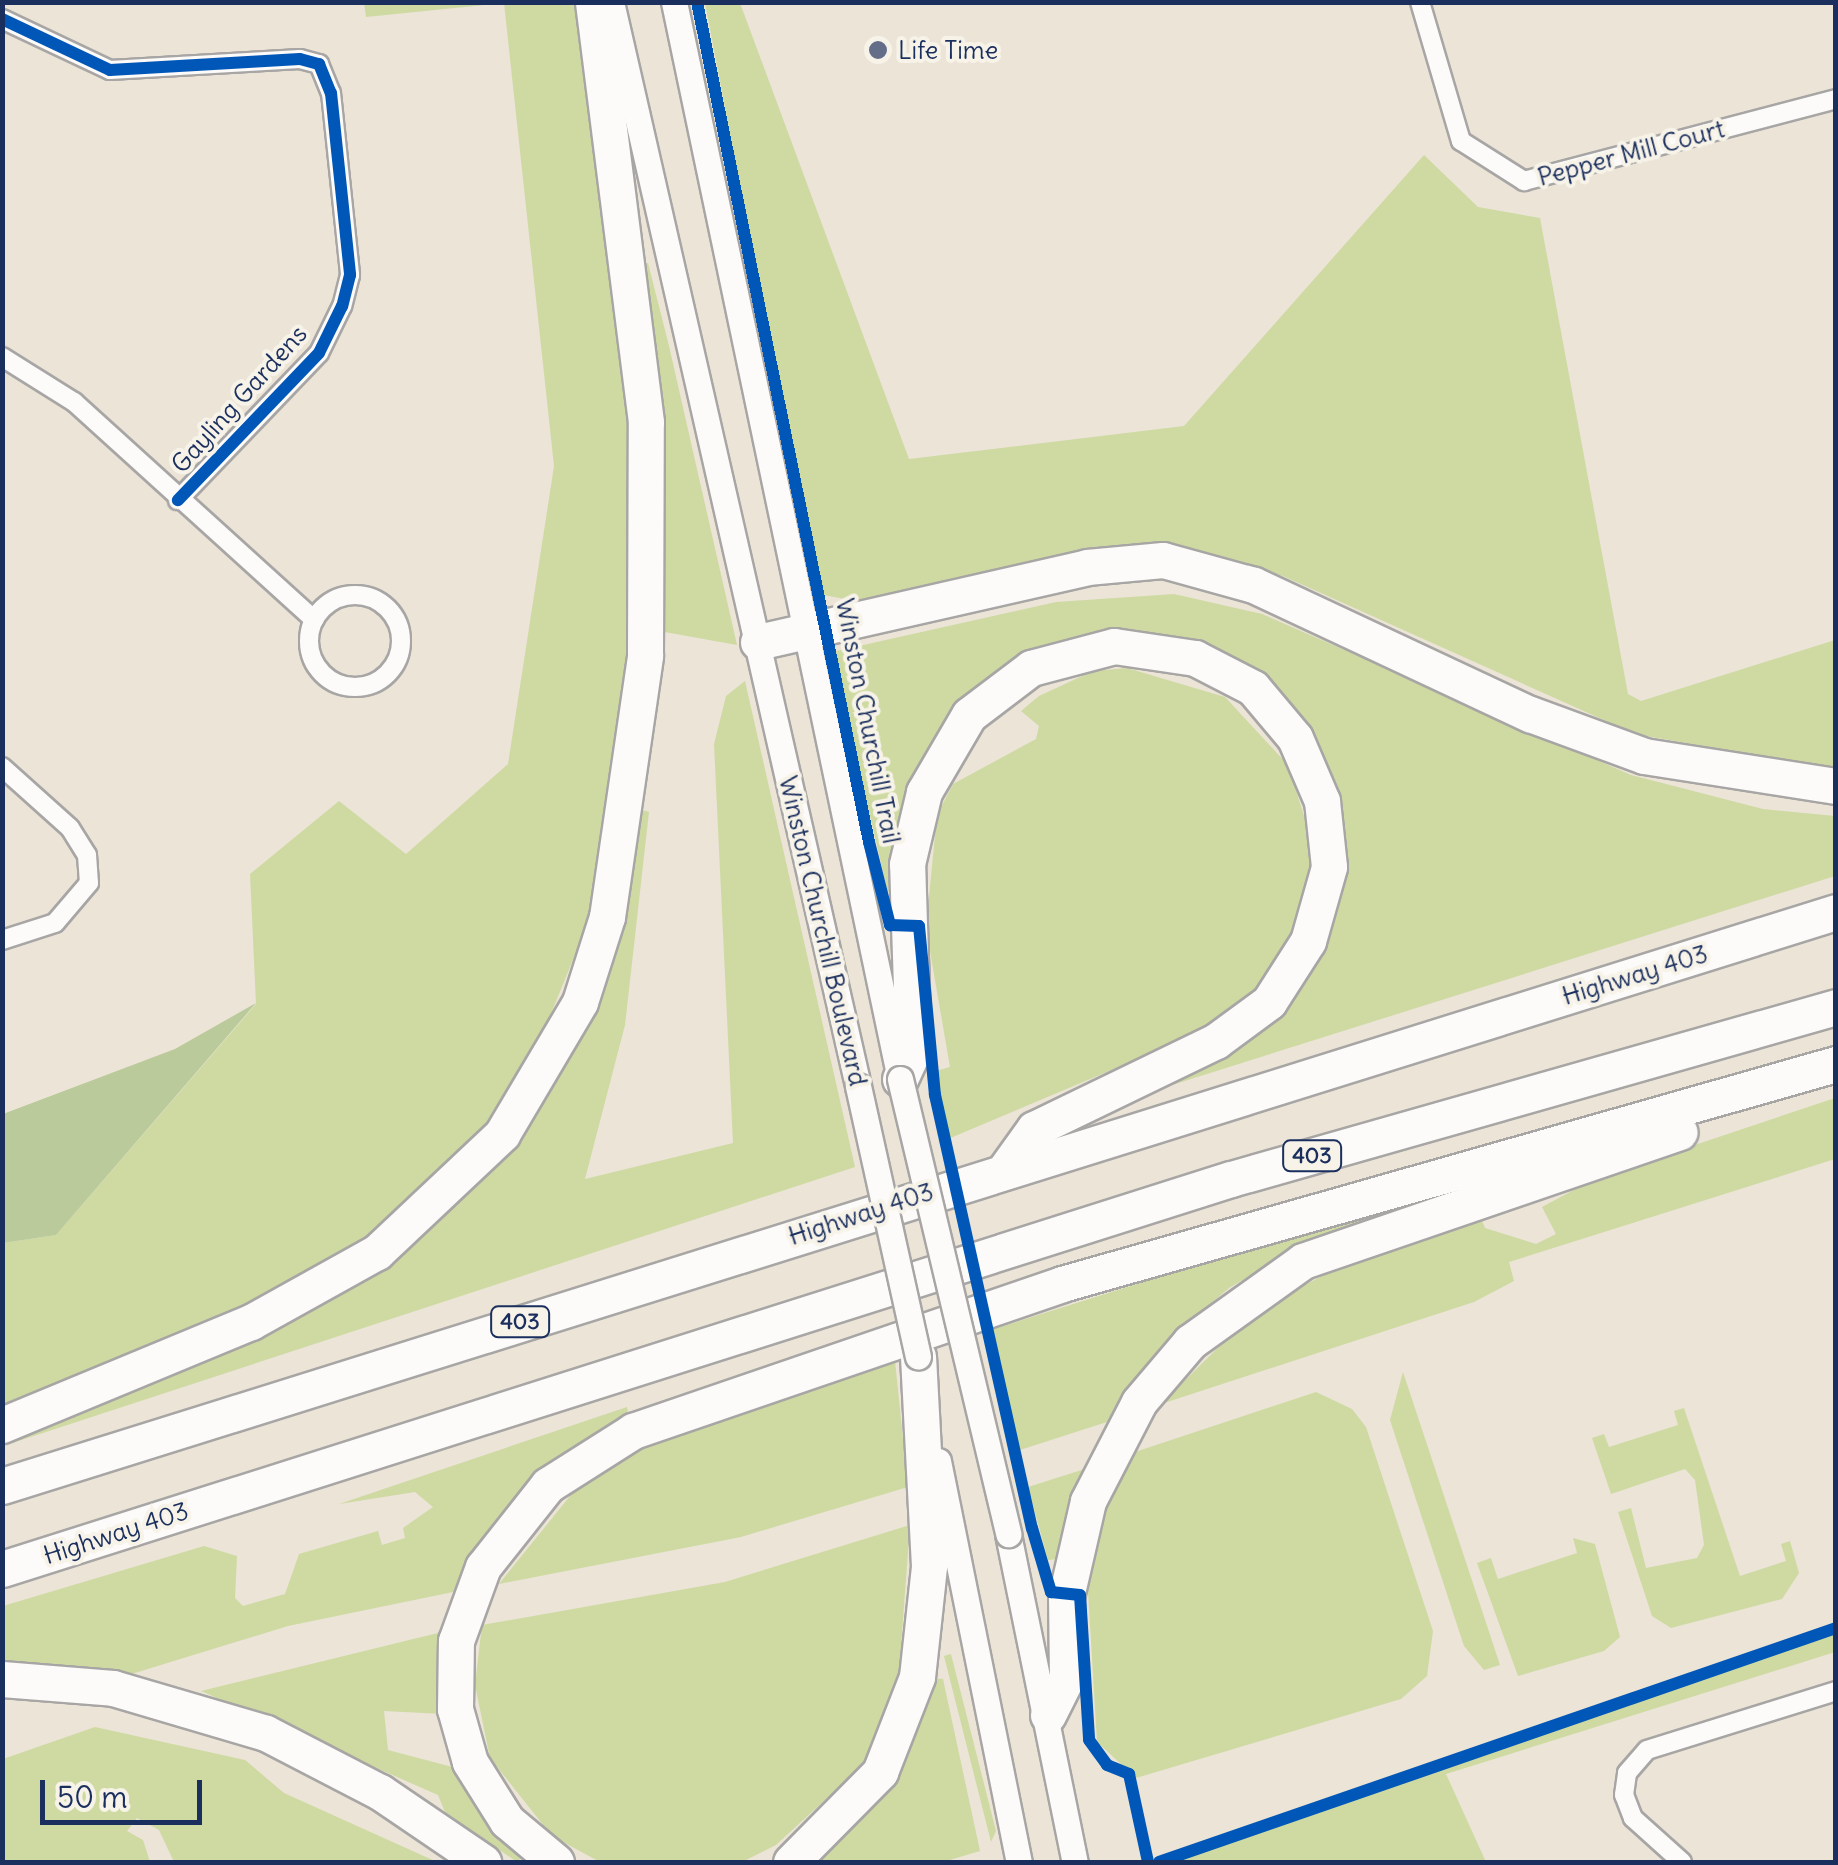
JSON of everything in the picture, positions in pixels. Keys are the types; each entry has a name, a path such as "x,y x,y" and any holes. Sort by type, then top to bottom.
{"highway":[{"path":"2,1425 251,1322 377,1252 502,1134 580,1002 614,880 645,655 646,422 593,2"},
{"path":"758,642 1087,566 1162,560 1254,585 1530,714 1644,756 1836,786"},
{"path":"900,1079 913,1051 907,864 924,792 969,715 1031,668 1114,646 1195,658 1253,688 1295,738 1322,801 1329,867 1308,941 1269,1002 1242,1022 1034,1129 1006,1168"},
{"name":"Highway 403","path":"2,1486 1006,1168 1836,912"},
{"name":"Highway 403","path":"2,1569 1231,1180 1836,1007"},
{"path":"1048,1715 1067,1676 1069,1580 1099,1472 1161,1372 1226,1309 1303,1261 1756,1106 1836,1067"},
{"path":"556,1862 507,1821 470,1762 456,1709 456,1641 483,1567 548,1486 633,1431 1062,1284 1836,1067"},
{"path":"790,1862 856,1804 898,1737 922,1656 942,1563 918,1356"},
{"path":"2,1679 113,1688 251,1727 350,1775 483,1862"}],"main road":[{"name":"Winston Churchill Boulevard","path":"611,2 918,1356"},
{"name":"Winston Churchill Boulevard","path":"674,2 801,632 900,1079 1008,1534 1076,1862"},
{"path":"942,1563 1019,1862"}],"street":[{"name":"Pepper Mill Court","path":"1420,2 1461,140 1524,181 1836,100"},
{"name":"Gayling Gardens","path":"2,20 110,70 300,59 318,64 331,93 350,275 342,306 319,353 178,500"},
{"path":"2,357 74,402 314,620"},
{"path":"350,595 378,601 398,624 393,667 354,687 326,676 310,650 314,620 350,595"},
{"path":"2,767 70,828 88,855 89,883 55,923 2,940"},
{"path":"1682,1862 1634,1818 1624,1795 1627,1773 1647,1750 1836,1690"}],"green space":[{"path":"364,3 504,3 366,17"},
{"path":"504,3 574,3 631,404 631,639 620,757 588,923 541,1038 479,1139 386,1225 267,1296 3,1405 3,1243 56,1235 256,1004 250,874 339,801 406,854 508,764 554,466"},
{"path":"705,3 740,3 909,459 1184,426 1424,155 1478,207 1540,218 1628,694 1641,701 1835,640 1835,769 1635,734 1283,576 1201,551 1089,550 867,603 818,594"},
{"path":"648,263 737,645 659,631 640,264"},
{"path":"1174,594 1262,614 1631,775 1763,809 1835,816 1835,876 1156,1090 1218,1058 1311,970 1336,908 1338,808 1201,651 1000,674 888,893 832,652 1056,602"},
{"path":"1127,668 1225,697 1288,765 1312,841 1303,918 1257,989 1190,1037 948,1139 936,1071 950,1067 926,928 937,815 953,784 1036,739 1039,726 1021,711 1039,696 1093,671"},
{"path":"745,681 855,1167 3,1446 3,1436 435,1220 627,889 642,810 649,812 625,1025 585,1179 733,1143 714,744 726,696"},
{"path":"256,1003 56,1235 3,1243 3,1114 175,1049"},
{"path":"1835,1098 1835,1159 1509,1262 1514,1281 1474,1302 1161,1404 1253,1313 1331,1271 1480,1216 1485,1228 1536,1244 1556,1234 1542,1207 1596,1178"},
{"path":"1397,1202 1400,1212 1288,1253 1229,1288 1183,1327 1113,1420 1020,1450 991,1330"},
{"path":"895,1361 908,1487 741,1537 499,1584 574,1491 636,1449"},
{"path":"1403,1372 1500,1665 1484,1670 1464,1646 1390,1420"},
{"path":"1316,1392 1352,1409 1366,1427 1433,1631 1427,1676 1401,1699 1136,1778 1097,1742 1088,1591 1078,1589 1116,1481 1129,1454"},
{"path":"627,1407 629,1420 533,1482 496,1521 458,1591 288,1626 125,1676 3,1664 3,1606 204,1546 237,1556 235,1598 243,1606 285,1594 299,1554 378,1531 382,1545 405,1538 403,1528 433,1507 415,1492 339,1504"},
{"path":"1684,1408 1740,1576 1786,1561 1781,1544 1790,1541 1799,1573 1782,1599 1671,1628 1652,1616 1618,1512 1631,1508 1646,1568 1697,1558 1704,1545 1695,1480 1685,1469 1611,1494 1592,1438 1604,1434 1609,1447 1678,1425 1674,1411"},
{"path":"1088,1468 1057,1559 1048,1560 1028,1487"},
{"path":"910,1525 897,1700 865,1763 776,1845 742,1862 600,1862 552,1836 490,1758 475,1685 482,1625 725,1582"},
{"path":"1573,1538 1595,1544 1620,1637 1604,1651 1518,1676 1477,1563 1491,1558 1498,1579 1577,1553"},
{"path":"446,1631 443,1714 384,1711 388,1750 460,1769 523,1856 517,1862 445,1812 438,1795 201,1691"},
{"path":"1835,1634 1835,1652 1446,1774 1486,1862 1171,1862"},
{"path":"951,1654 996,1831 991,1842 944,1656"},
{"path":"931,1678 943,1679 980,1851 943,1862 811,1862 888,1783"},
{"path":"95,1727 245,1760 284,1793 437,1862 174,1862 159,1830 137,1818 127,1831 143,1840 150,1862 3,1862 3,1759"}],"cycle path":[{"name":"Winston Churchill Trail","path":"697,2 869,842 890,925 919,926 935,1095 1032,1528 1051,1592 1080,1595 1089,1740 1107,1765 1129,1774 1148,1862"},
{"path":"2,19 110,70 300,59 319,64 331,93 350,275 342,306 319,353 178,500"},
{"path":"1159,1862 1836,1628"}],"place":[{"name":"Life Time","path":"878,50"}]}
